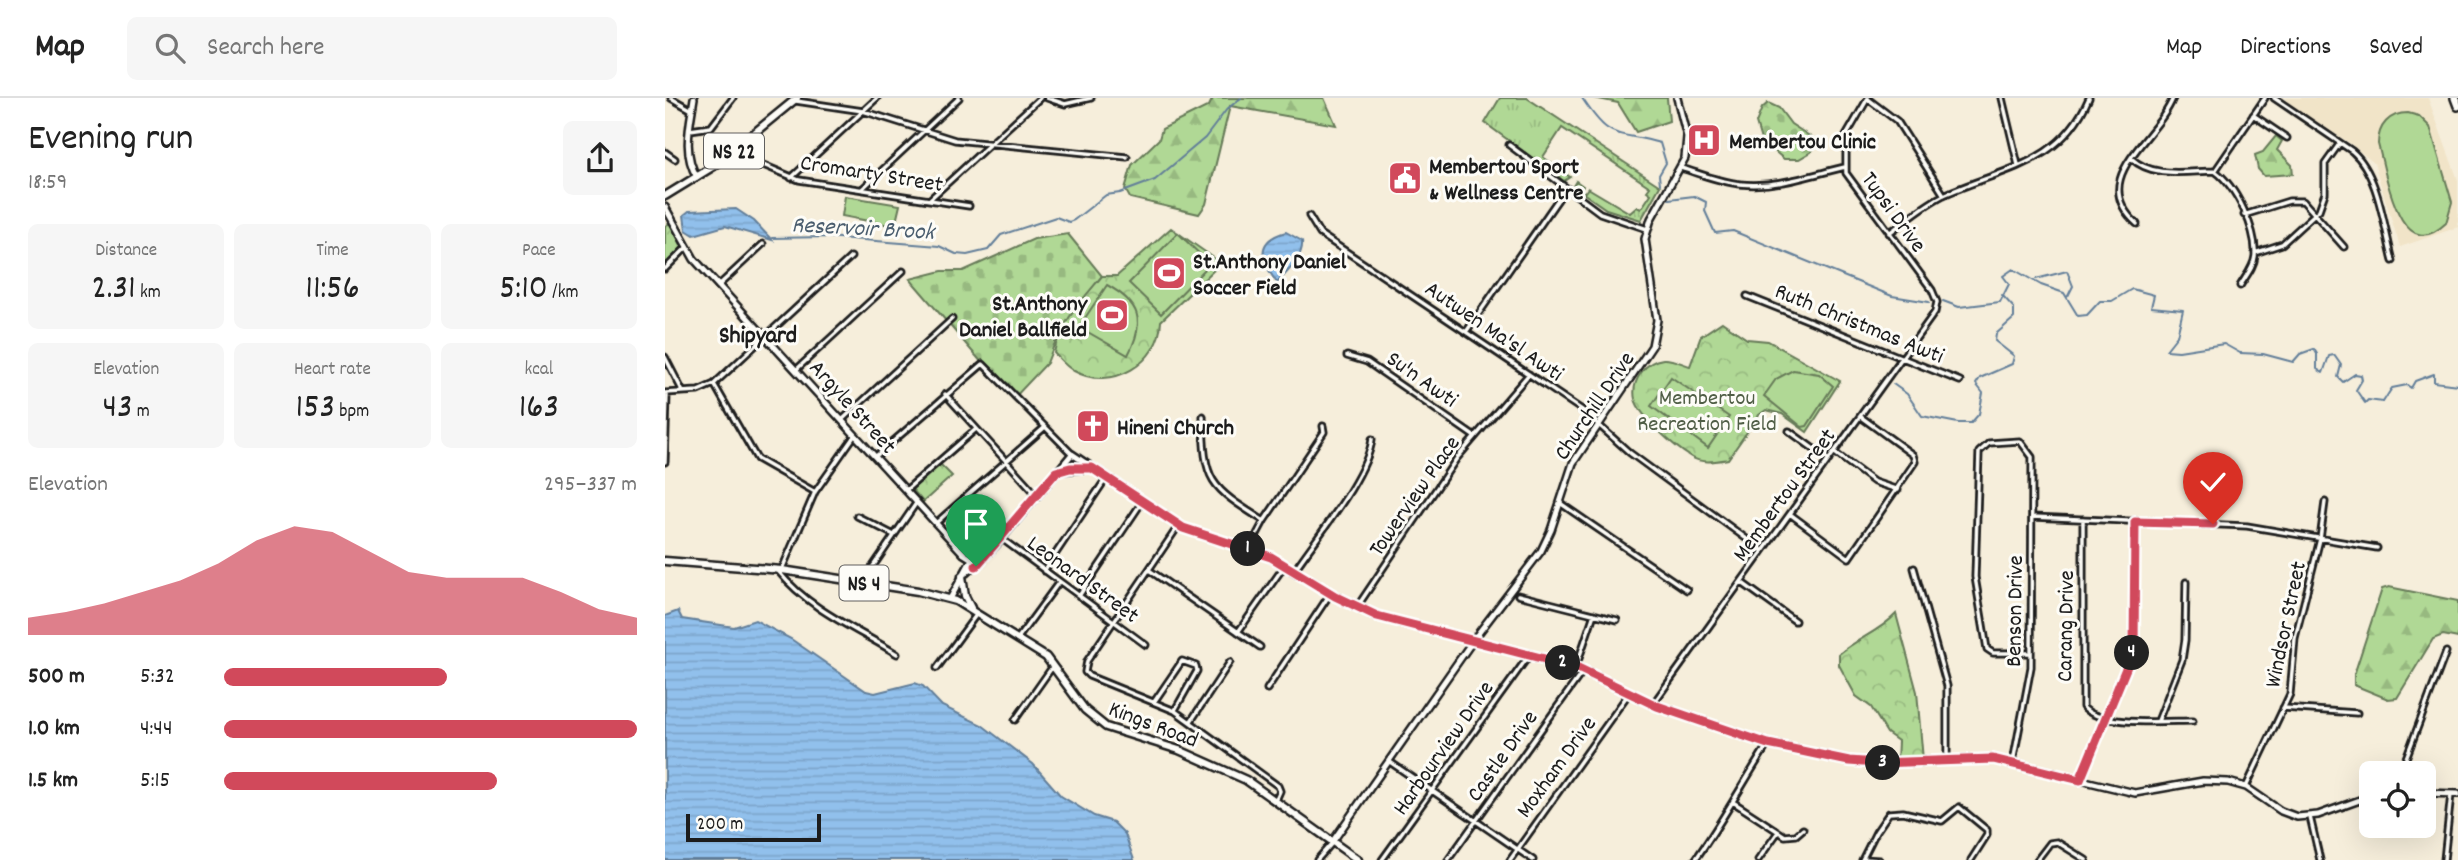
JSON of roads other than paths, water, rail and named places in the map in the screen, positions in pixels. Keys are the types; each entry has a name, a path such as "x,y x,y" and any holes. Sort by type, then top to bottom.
{"highway":[{"path":"2455,98 2458,106"}],"main road":[{"path":"694,98 688,157 697,177"},
{"name":"Churchill Drive","path":"1333,841 1473,639 1541,551 1551,530 1573,463 1644,361 1655,336 1656,315 1644,250 1647,229 1681,168 1687,142 1677,98"},
{"name":"NS 22","path":"665,195 697,177 732,152 795,99"},
{"name":"Argyle Street","path":"665,207 686,248 718,286 972,559"},
{"path":"963,576 1002,539 1073,454 1179,525 1204,537 1249,549 1286,565 1357,607 1384,618 1576,667 1653,704 1768,744 1849,761 1877,763 1974,757 2013,762 2135,793 2205,781 2228,782 2246,787 2285,813 2310,817 2359,800"},
{"path":"1056,472 1070,468 1092,468"},
{"path":"950,599 972,559 985,556"},
{"name":"Kings Road","path":"665,561 780,570 950,599 975,611 1054,664 1085,710 1106,727 1179,750 1246,780 1358,860"},
{"path":"963,576 965,596 975,611"},
{"path":"2436,793 2455,794"}],"street":[{"path":"671,98 692,110"},
{"path":"690,130 711,127 733,98"},
{"path":"791,178 877,98"},
{"path":"862,190 959,98"},
{"path":"929,200 1040,98"},
{"path":"1048,98 1065,104 1091,98"},
{"path":"1868,98 1895,118 1944,195"},
{"name":"Tupsi Drive","path":"1868,98 1846,136 1845,167 1855,188 1937,302"},
{"path":"2001,98 2018,165"},
{"path":"1889,233 1944,195 2044,155 2057,145 2089,98"},
{"path":"2137,224 2123,208 2118,191 2120,177 2131,158 2159,124 2173,98"},
{"path":"2215,171 2265,98"},
{"path":"2274,98 2358,156 2365,167 2393,261"},
{"path":"795,99 863,111 955,140 1127,157"},
{"path":"2253,115 2287,138"},
{"path":"2255,253 2279,246 2316,213 2325,193 2325,164 2340,143"},
{"path":"1510,145 1604,215 1647,229"},
{"path":"665,152 675,159"},
{"name":"Cromarty Street","path":"732,152 791,178 969,206"},
{"path":"2131,158 2144,167 2159,171 2215,171 2236,190 2255,253 2252,267 2240,286"},
{"path":"1681,168 1730,182 1752,185 1776,183 1845,167"},
{"path":"1467,332 1566,188"},
{"path":"2244,215 2295,200 2306,203 2344,247"},
{"name":"Autwen Ma'sl Awti","path":"1309,216 1320,234 1582,410 1630,453 1763,551"},
{"path":"718,286 762,244"},
{"path":"665,269 686,248"},
{"path":"665,461 666,393 702,390 714,384 851,257"},
{"path":"797,369 903,271"},
{"name":"Ruth Christmas Awti","path":"1747,296 1960,381"},
{"name":"Membertou Street","path":"1653,704 1932,319 1937,302"},
{"path":"843,419 952,320"},
{"name":"Su'n Awti","path":"1347,356 1367,362 1475,437"},
{"path":"665,357 683,392"},
{"path":"876,456 983,363 1044,428 1073,454"},
{"name":"Towerview Place","path":"1357,607 1448,470 1529,374"},
{"path":"714,384 757,459 815,492"},
{"path":"945,394 1037,495"},
{"path":"1203,416 1204,454 1216,487 1221,494 1264,521"},
{"path":"1790,514 1849,558 1914,466 1915,458 1861,417"},
{"path":"1249,549 1264,521 1324,432 1324,426"},
{"path":"906,490 976,428"},
{"path":"936,523 1044,428"},
{"path":"1789,430 1829,460"},
{"path":"856,433 815,492 780,570 795,592 832,618 897,654"},
{"path":"1294,571 1357,478 1371,453 1372,439"},
{"name":"Benson Drive","path":"2013,762 2028,695 2031,653 2032,459 2028,449 2017,441 1990,443 1981,449 1975,539 1975,583 1987,650 1993,653 2031,653"},
{"path":"1835,453 1874,482 1898,489"},
{"path":"1044,571 1107,477"},
{"path":"1079,596 1143,501"},
{"path":"862,583 892,534 917,502"},
{"path":"1559,502 1687,590"},
{"name":"Windsor Street","path":"2246,787 2291,689 2295,638 2320,539 2325,502"},
{"path":"857,516 892,534"},
{"path":"2032,517 2248,526 2377,548"},
{"name":"Carang Drive","path":"2083,519 2081,700 2089,713 2105,719"},
{"path":"2080,780 2134,649 2135,522"},
{"path":"1179,525 1085,665 1085,672 1175,711 1191,721 1278,785 1280,791 1275,802"},
{"name":"Leonard Street","path":"1002,539 1146,645"},
{"path":"1238,632 1286,565"},
{"path":"1913,568 1947,686 1947,759"},
{"path":"1149,570 1259,647"},
{"path":"1018,638 1059,582"},
{"path":"2158,721 2183,653 2186,582"},
{"path":"1741,583 1795,621"},
{"path":"1267,689 1331,594"},
{"path":"1518,595 1617,620"},
{"path":"937,668 975,611"},
{"path":"1576,667 1594,614"},
{"path":"2405,761 2446,652"},
{"name":"Harbourview Drive","path":"1382,860 1530,654"},
{"path":"1154,702 1182,661 1187,661 1196,666 1197,671 1175,711"},
{"path":"1191,721 1230,663"},
{"path":"1014,720 1054,664"},
{"name":"Castle Drive","path":"1448,860 1583,670"},
{"name":"Moxham Drive","path":"1510,860 1629,693"},
{"path":"2283,708 2357,713"},
{"path":"2105,719 2193,721"},
{"path":"1696,860 1768,744"},
{"path":"1390,761 1533,860"},
{"path":"2444,860 2455,794"},
{"path":"1733,802 1777,832 1790,837 1803,829"},
{"path":"1879,860 1863,859 1888,813 1903,812 1942,821 1955,808 1962,809 1987,830 1971,860"},
{"path":"2310,817 2320,860"},
{"path":"1758,860 1777,832"},
{"path":"1317,860 1333,841"},
{"path":"2037,860 2050,844 2057,842 2086,860"}],"water":[{"path":"736,209 754,221 772,240 725,226 694,235 686,230 684,215 689,211"},
{"path":"1286,232 1302,241 1302,247 1294,264 1277,283 1267,267 1263,253 1269,241"},
{"path":"678,611 682,619 734,627 755,620 791,639 866,691 875,693 915,683 923,686 942,706 982,725 1033,764 1061,796 1094,816 1113,822 1125,834 1134,860 665,860 665,616"}],"waterway":[{"name":"Reservoir Brook","path":"772,238 826,237 939,246 956,254 967,255 988,250 1001,235 1056,217 1069,222 1106,195 1120,193 1155,180 1205,138 1227,109 1241,98"},
{"path":"1582,98 1607,128 1622,135 1660,143 1666,163 1659,175 1660,184"},
{"path":"1669,199 1694,196 1706,202 1705,211 1715,233 1733,231 1892,296 1929,302"},
{"path":"1943,301 1959,307 2000,302 2009,284 2003,276 2013,269 2041,285 2064,293 2078,316 2087,315 2100,301 2112,301 2132,289 2154,295 2151,307 2183,310 2177,336 2166,350 2179,351 2224,344 2240,353 2263,354 2293,362 2300,354 2314,349 2317,354 2317,369 2323,373 2329,356 2334,355 2341,365 2338,377 2343,382 2355,374 2361,375 2362,380 2356,390 2365,403 2368,400 2383,402 2392,388 2407,385 2411,388 2415,381 2434,374 2434,382 2458,385"},
{"path":"2036,279 2067,271 2073,286 2068,296"},
{"path":"1893,384 1907,394 1922,416 1971,423 1979,414 1983,393 1976,384 1980,378 2012,364 2014,356 1995,341 1996,334 2014,318 2014,308 2002,295"}],"place":[{"name":"Membertou Clinic","path":"1704,140"},
{"name":"Membertou Sport & Wellness Centre","path":"1405,178"},
{"name":"St.Anthony Daniel Soccer Field","path":"1169,273"},
{"name":"St.Anthony Daniel Ballfield","path":"1112,315"},
{"name":"Hineni Church","path":"1093,426"}],"district":[{"name":"Shipyard","path":"758,334"}],"park label":[{"name":"Membertou Recreation Field","path":"1707,409"}]}
